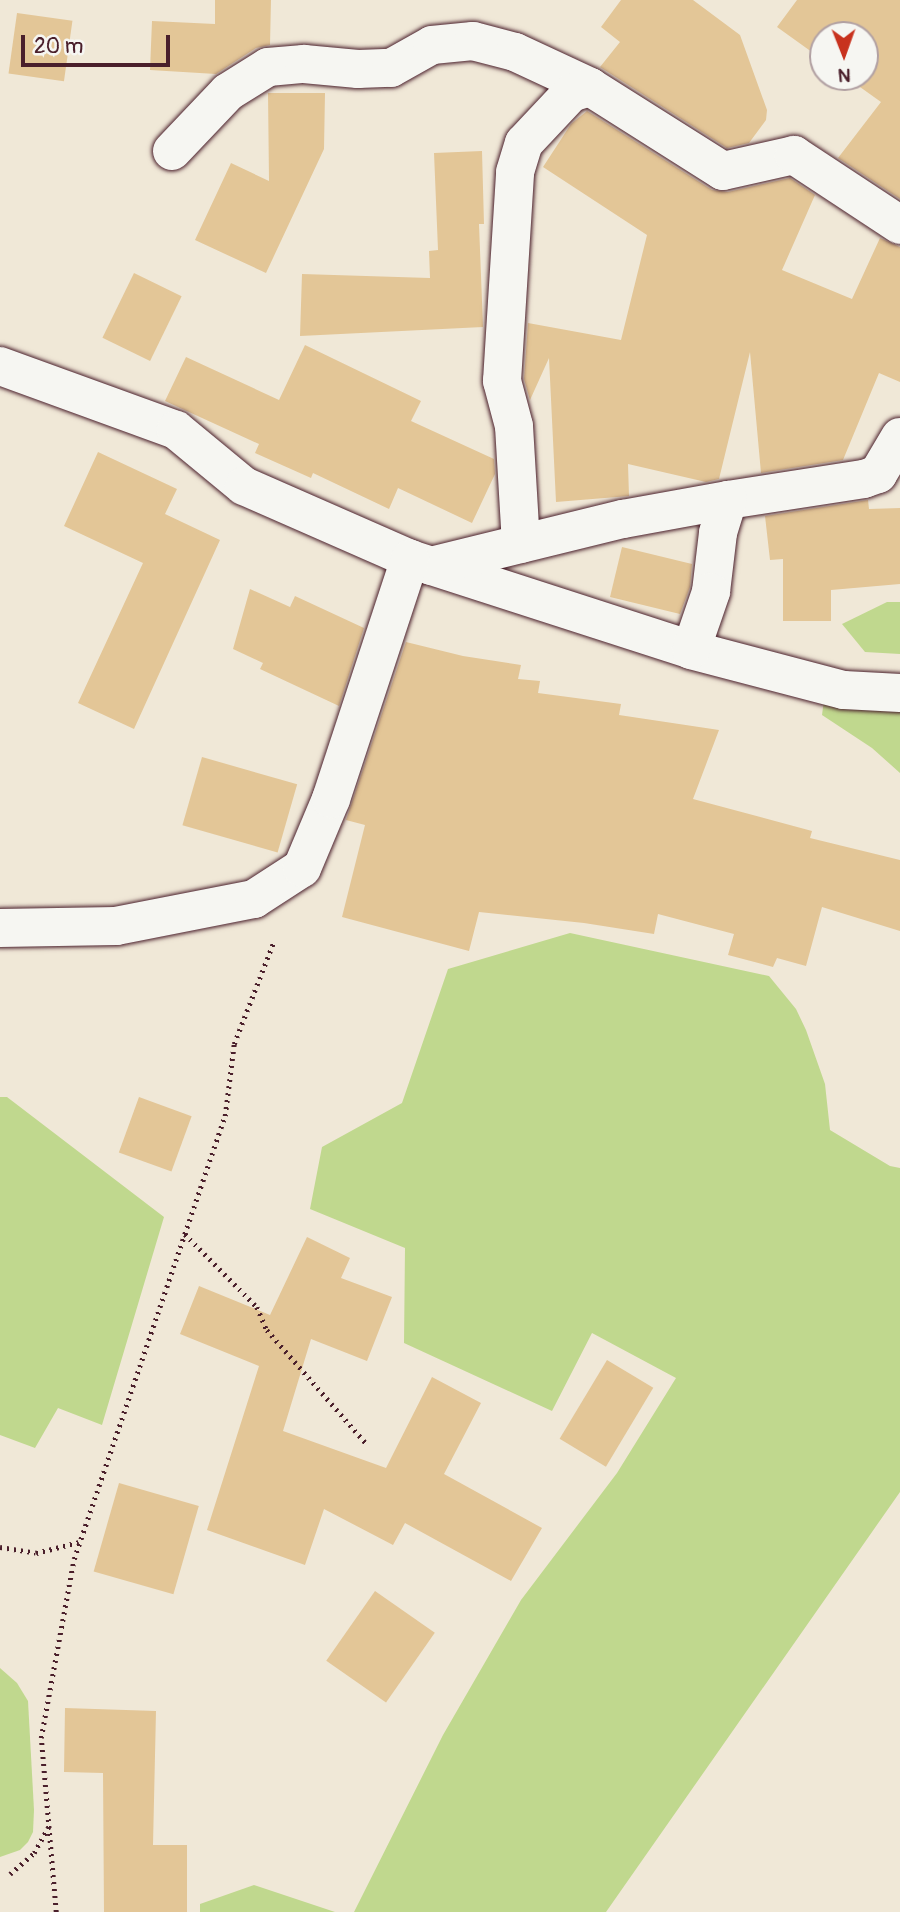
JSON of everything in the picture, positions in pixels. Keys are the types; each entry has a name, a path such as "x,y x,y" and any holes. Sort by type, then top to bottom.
{"street":[{"path":"172,151 228,92 268,67 304,64 358,69 391,68 432,45 473,41 515,52 590,87 723,171 794,155 900,225"},
{"path":"521,544 514,426 502,381 515,172 524,143 570,93 590,87"},
{"path":"17,372 176,430 253,491 420,563 691,650 844,690 900,693"},
{"path":"420,563 521,544 623,519 864,479 878,474 900,437"},
{"path":"691,650 711,592 718,533 728,500"},
{"path":"0,928 116,926 254,899 302,868 331,799 420,563"}],"path":[{"path":"56,1912 41,1738 80,1542 225,1116 234,1044 278,931"},
{"path":"185,1234 257,1307 267,1330 366,1443"},
{"path":"0,1547 36,1553 80,1542"},
{"path":"10,1874 34,1853 50,1824"}],"green space":[{"path":"887,602 900,602 900,654 865,652 842,624"},
{"path":"824,700 900,710 900,773 872,748 822,715"},
{"path":"570,933 769,976 796,1009 806,1030 825,1084 830,1130 890,1166 900,1168 900,1492 606,1912 354,1912 443,1735 521,1600 617,1473 676,1378 592,1333 552,1411 404,1343 405,1248 310,1209 322,1147 402,1103 448,969"},
{"path":"0,1097 7,1097 164,1217 102,1425 58,1408 35,1448 0,1435"},
{"path":"0,1668 17,1683 28,1701 34,1810 33,1832 28,1842 20,1850 0,1857"},
{"path":"254,1885 335,1912 200,1912 200,1904"}],"building":[{"path":"215,0 271,0 270,45 256,48 216,74 150,70 152,21 215,24"},
{"path":"621,0 693,0 740,35 767,110 766,120 749,143 727,148 600,67 620,42 601,27"},
{"path":"797,0 900,0 900,199 838,158 881,102 866,91 879,91 879,21 809,21 809,50 777,27"},
{"path":"17,13 72,21 64,81 9,73"},
{"path":"268,93 325,93 324,149 266,273 195,240 231,163 269,181"},
{"path":"587,111 712,190 728,192 790,178 815,195 782,270 852,299 880,238 900,247 900,382 879,373 843,460 761,473 750,352 719,479 706,482 628,464 629,496 556,502 549,358 530,400 524,379 528,323 621,340 647,235 543,167 571,124"},
{"path":"482,151 484,224 479,224 483,327 300,336 302,274 430,278 429,251 438,250 434,153"},
{"path":"134,273 182,296 150,361 102,338"},
{"path":"305,345 421,401 411,421 494,459 495,474 472,523 398,488 389,509 313,473 311,478 255,453 259,444 165,401 186,357 279,400"},
{"path":"98,452 177,489 165,514 220,540 134,729 78,703 143,563 64,526"},
{"path":"868,500 869,509 900,508 900,584 831,590 831,621 783,621 783,559 770,560 765,516"},
{"path":"622,547 692,564 690,587 680,614 610,597"},
{"path":"250,589 290,607 295,596 364,628 339,706 260,669 263,663 233,649"},
{"path":"406,642 463,656 521,665 518,679 540,681 538,693 621,704 619,715 719,730 693,799 812,831 810,838 900,860 900,931 822,907 806,966 777,958 773,967 728,955 734,934 658,914 654,934 584,923 479,912 469,951 342,917 365,825 346,820"},
{"path":"202,757 297,784 278,853 182,825"},
{"path":"139,1097 192,1116 171,1172 119,1152"},
{"path":"307,1237 350,1258 341,1278 392,1297 367,1361 311,1339 283,1431 386,1468 432,1377 481,1403 444,1474 542,1528 511,1581 405,1523 393,1545 324,1509 305,1565 207,1530 259,1366 180,1334 199,1286 270,1315"},
{"path":"607,1360 653,1388 606,1467 560,1439"},
{"path":"119,1483 199,1506 173,1594 94,1571"},
{"path":"375,1591 435,1633 386,1702 326,1661"},
{"path":"65,1708 156,1711 153,1845 187,1845 187,1912 104,1912 103,1773 64,1772"}]}
